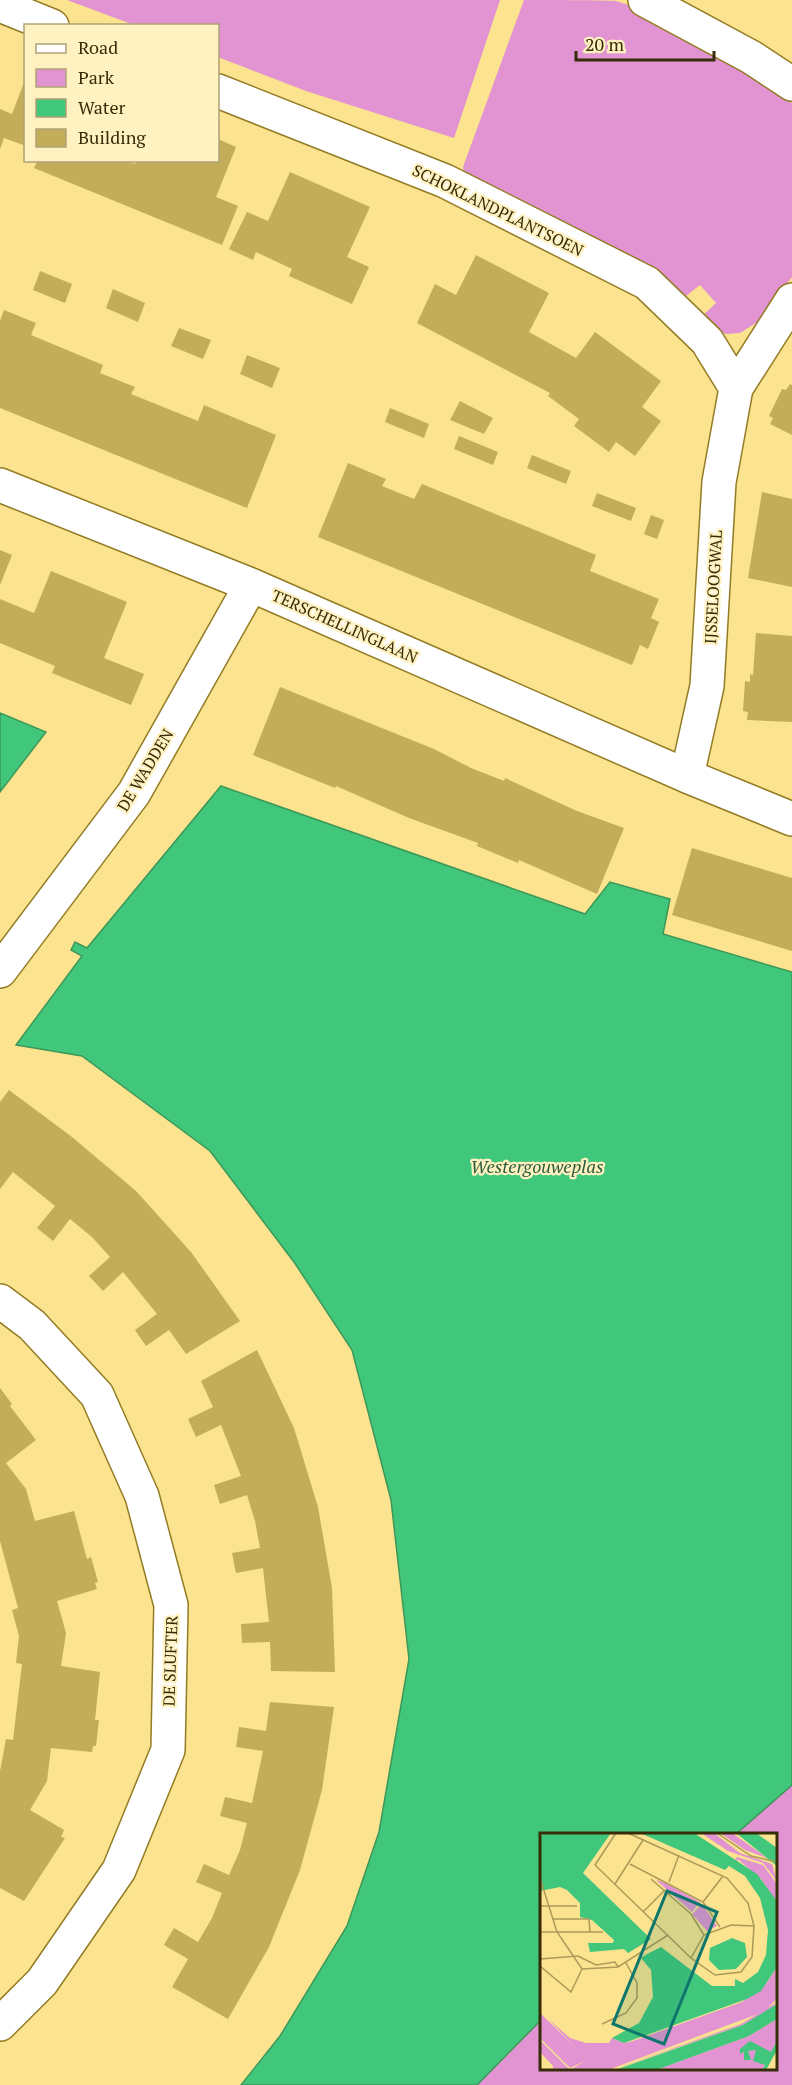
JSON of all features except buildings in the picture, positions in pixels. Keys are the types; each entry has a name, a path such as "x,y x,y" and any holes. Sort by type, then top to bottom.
{"street":[{"path":"645,0 751,57 792,84"},
{"path":"0,5 47,24"},
{"name":"SCHOKLANDPLANTSOEN","path":"219,91 446,181 647,284 707,340 736,388"},
{"name":"IJSSELOOGWAL","path":"687,776 707,686 719,482 736,388 792,300"},
{"name":"TERSCHELLINGLAAN","path":"0,486 251,585 687,776"},
{"name":"DE WADDEN","path":"0,971 134,793 251,585"},
{"path":"687,776 792,819"},
{"name":"DE SLUFTER","path":"0,1302 32,1325 97,1395 142,1496 171,1605 168,1750 119,1870 42,1982 0,2024"}],"green space":[{"path":"67,0 500,0 454,138 306,91 219,57 219,24 131,24"},
{"path":"524,0 616,1 638,9 707,45 792,103 792,277 756,323 740,333 727,334 711,331 698,320 716,303 700,285 681,300 464,173 463,167"},
{"path":"792,1785 792,2085 477,2085 540,2021 540,2070 777,2070 777,1833 737,1833"}],"water":[{"path":"0,713 46,732 0,792"},
{"name":"Westergouweplas","path":"221,786 585,914 610,882 670,899 663,934 792,972 792,1785 737,1833 540,1833 540,2021 477,2085 241,2085 280,2036 347,1926 379,1832 409,1659 391,1500 352,1350 294,1262 210,1151 82,1056 16,1045 82,956 71,950 75,942 87,948"}]}
